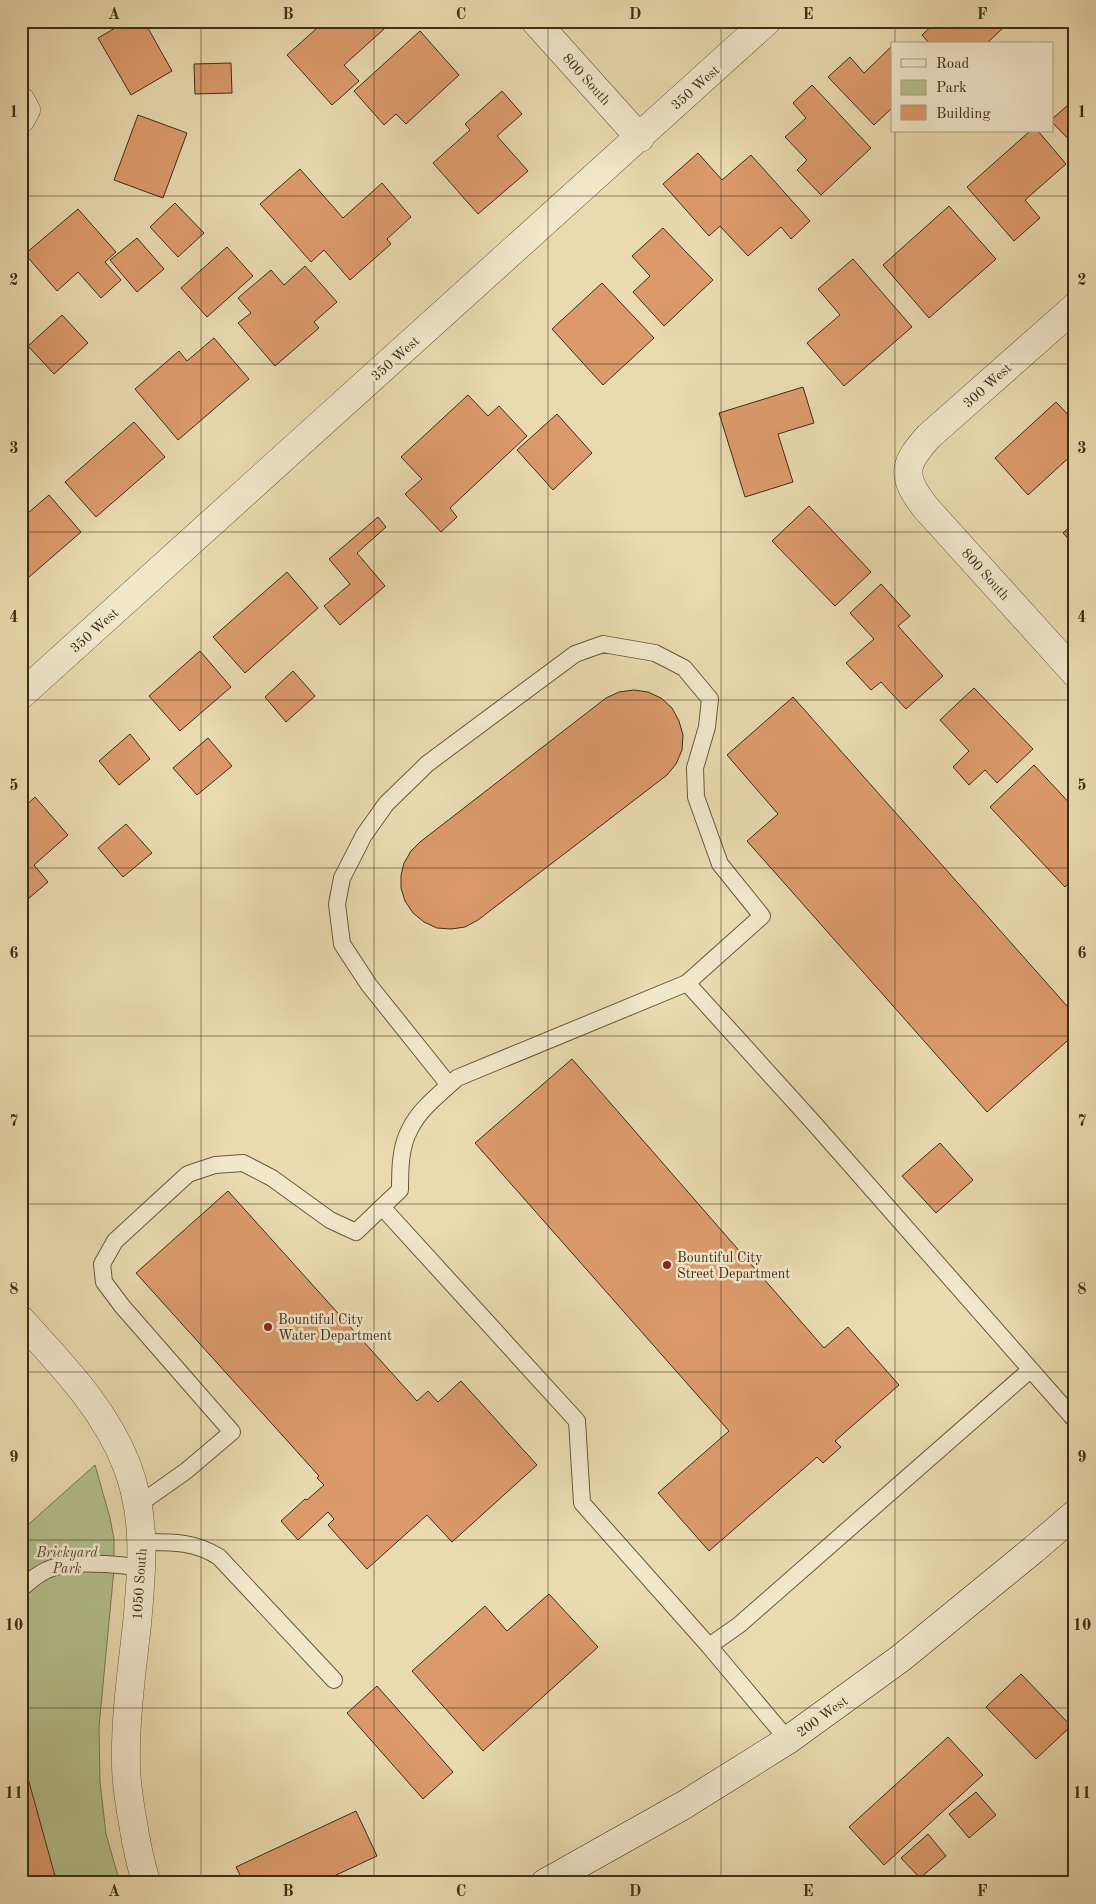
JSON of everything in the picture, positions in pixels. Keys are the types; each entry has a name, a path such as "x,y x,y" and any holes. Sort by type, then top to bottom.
{"street":[{"name":"800 South","path":"535,21 640,138"},
{"name":"350 West","path":"21,695 640,138 767,21"},
{"name":"300 West","path":"907,470 912,457 929,436 1075,307"},
{"name":"800 South","path":"907,470 910,483 926,507 1075,673"},
{"name":"1050 South","path":"21,1320 90,1398 111,1431 127,1467 138,1505 142,1554 127,1726 126,1764 128,1799 147,1883"},
{"name":"200 West","path":"545,1883 684,1805 788,1740 901,1658 1075,1514"}],"lane":[{"path":"138,1505 186,1471 232,1432 122,1306 104,1282 102,1264 115,1241 188,1174 215,1165 243,1163 272,1178 330,1220 356,1232 400,1190 400,1160 409,1129 433,1099 449,1085 457,1078 686,983 762,916 720,864 696,797 695,768 707,727 710,699 684,668 655,653 603,644 575,654 428,764 386,804 364,835 342,878 337,904 342,944 369,985 449,1085"},
{"path":"686,983 812,1121 1075,1420"},
{"path":"382,1207 577,1421 582,1503 710,1646 788,1740"},
{"path":"710,1646 739,1626 1030,1370"},
{"path":"21,1589 45,1570 57,1566 142,1554 177,1542 196,1545 208,1549 219,1557 334,1680"}],"green space":[{"name":"Brickyard Park","path":"95,1465 114,1539 114,1569 99,1727 100,1782 106,1834 120,1883 21,1883 21,1531"}],"building":[{"path":"127,21 144,21 172,71 131,95 98,38"},
{"path":"309,21 393,21 344,65 359,81 332,105 287,55 316,29"},
{"path":"937,21 998,21 1004,27 988,42 928,42 922,35"},
{"path":"420,31 459,75 406,124 396,114 384,125 354,91"},
{"path":"891,47 891,109 874,125 828,77 850,57 864,73"},
{"path":"231,63 232,93 195,94 194,64"},
{"path":"812,85 871,148 821,195 797,170 807,160 785,137 806,118 793,103"},
{"path":"502,91 522,114 497,136 528,171 478,214 433,163 470,130 465,124"},
{"path":"1075,99 1075,146 1054,124 1054,117"},
{"path":"138,115 187,133 163,198 114,180"},
{"path":"1029,132 1039,132 1066,164 1025,200 1040,218 1014,241 967,187"},
{"path":"698,153 722,180 751,155 810,221 791,239 781,227 748,256 720,226 709,236 663,184"},
{"path":"300,169 343,218 382,183 411,217 387,239 391,244 350,280 324,250 311,262 260,204"},
{"path":"175,203 204,233 178,257 150,227"},
{"path":"949,206 996,259 929,318 883,265"},
{"path":"78,209 116,252 105,262 121,280 101,298 78,272 57,291 25,254"},
{"path":"663,228 713,280 664,326 633,292 650,276 632,256"},
{"path":"137,238 164,269 137,292 110,260"},
{"path":"227,247 253,276 207,317 181,288"},
{"path":"853,259 912,327 844,386 807,343 840,315 818,289"},
{"path":"305,266 337,302 314,322 319,328 275,366 238,323 251,313 238,298 271,270 284,285"},
{"path":"602,283 654,338 603,385 552,329"},
{"path":"62,315 88,343 54,374 28,346"},
{"path":"214,338 249,379 178,440 135,389 179,351 187,361"},
{"path":"803,387 814,423 778,434 793,482 745,497 719,413"},
{"path":"468,395 488,416 499,406 527,436 450,508 457,517 441,532 405,494 422,479 401,457"},
{"path":"1056,402 1075,422 1075,452 1028,495 995,458"},
{"path":"557,414 592,453 553,490 517,450"},
{"path":"134,422 165,457 96,517 65,482"},
{"path":"49,495 81,532 21,584 21,519"},
{"path":"809,506 871,572 835,606 772,541"},
{"path":"378,517 386,527 357,553 385,586 340,625 324,606 350,584 329,559"},
{"path":"1075,522 1075,546 1063,533"},
{"path":"287,572 318,608 245,673 213,637"},
{"path":"881,584 910,616 898,626 943,676 906,709 881,682 871,690 846,663 874,639 850,613"},
{"path":"200,651 231,687 180,731 149,696"},
{"path":"293,671 315,696 286,722 265,697"},
{"path":"974,688 1033,749 997,783 985,770 969,785 953,767 969,751 940,720"},
{"path":"634,690 648,692 661,698 672,708 679,721 683,735 682,750 676,764 667,775 478,920 465,927 437,928 424,922 413,913 405,901 401,888 401,875 404,863 411,851 420,842 606,698 619,692"},
{"path":"793,697 1075,1015 1075,1034 987,1112 747,841 778,814 727,755"},
{"path":"130,734 150,759 119,785 99,761"},
{"path":"208,738 232,766 197,795 173,768"},
{"path":"1034,765 1075,809 1075,877 1065,887 990,807"},
{"path":"35,797 68,835 34,865 48,882 21,905 21,810"},
{"path":"126,824 152,853 123,877 98,848"},
{"name":"Bountiful City Street Department","path":"572,1059 824,1348 848,1327 899,1385 835,1441 841,1447 823,1463 817,1457 709,1551 658,1493 729,1431 475,1143"},
{"path":"940,1143 973,1180 936,1213 902,1176"},
{"name":"Bountiful City Water Department","path":"228,1191 417,1401 428,1391 438,1402 461,1381 537,1465 452,1542 427,1515 367,1569 328,1525 334,1519 328,1512 298,1540 281,1521 324,1485 317,1478 319,1476 136,1273"},
{"path":"549,1594 598,1647 483,1751 412,1671 485,1606 507,1631"},
{"path":"1075,1632 1075,1644 1069,1637"},
{"path":"1021,1674 1071,1726 1036,1759 986,1707"},
{"path":"377,1686 453,1772 423,1799 347,1713"},
{"path":"948,1737 983,1775 884,1865 849,1827"},
{"path":"21,1753 55,1876 29,1883 21,1883"},
{"path":"976,1792 996,1815 969,1838 949,1814"},
{"path":"356,1811 377,1856 319,1883 244,1883 236,1867"},
{"path":"928,1834 946,1856 920,1878 901,1858"}],"place":[{"name":"Bountiful City Street Department","path":"667,1265"},
{"name":"Bountiful City Water Department","path":"268,1327"}]}
